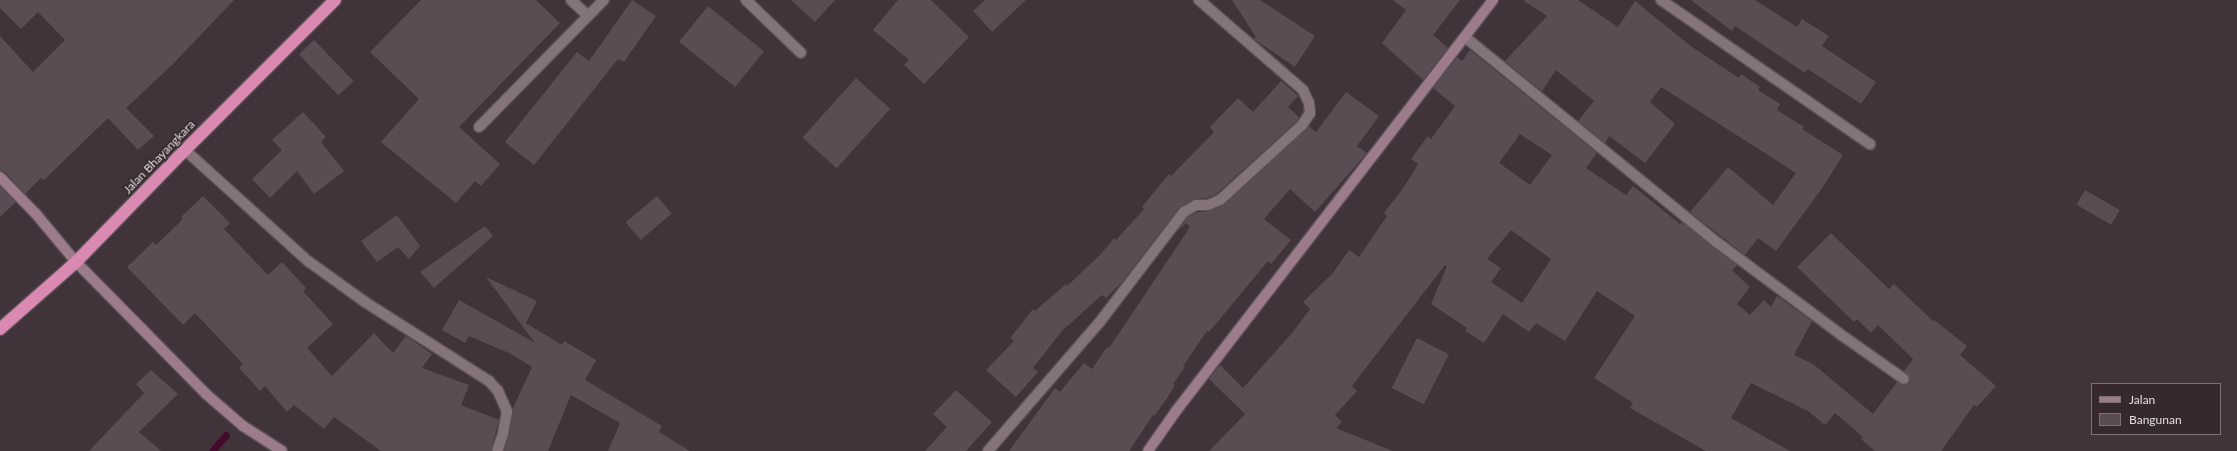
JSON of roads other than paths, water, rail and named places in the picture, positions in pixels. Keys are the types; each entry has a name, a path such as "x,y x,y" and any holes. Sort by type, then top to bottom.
{"highway":[{"name":"Jalan Bhayangkara","path":"0,329 76,262 185,150 336,0"}],"main road":[{"path":"1148,451 1176,411 1493,0"},
{"path":"0,177 36,214 76,262 206,394 243,426 282,451"}],"street":[{"path":"571,0 588,16"},
{"path":"479,127 604,0"},
{"path":"746,0 801,53"},
{"path":"988,451 1098,323 1184,212 1196,205 1208,205 1220,200 1302,125 1310,113 1309,103 1303,90 1199,0"},
{"path":"1661,0 1870,144"},
{"path":"1465,37 1718,243 1834,330 1904,379"},
{"path":"185,150 308,261 364,302 489,381 498,391 507,411 503,434 497,451"}],"waterway":[{"path":"212,451 226,435"}]}
